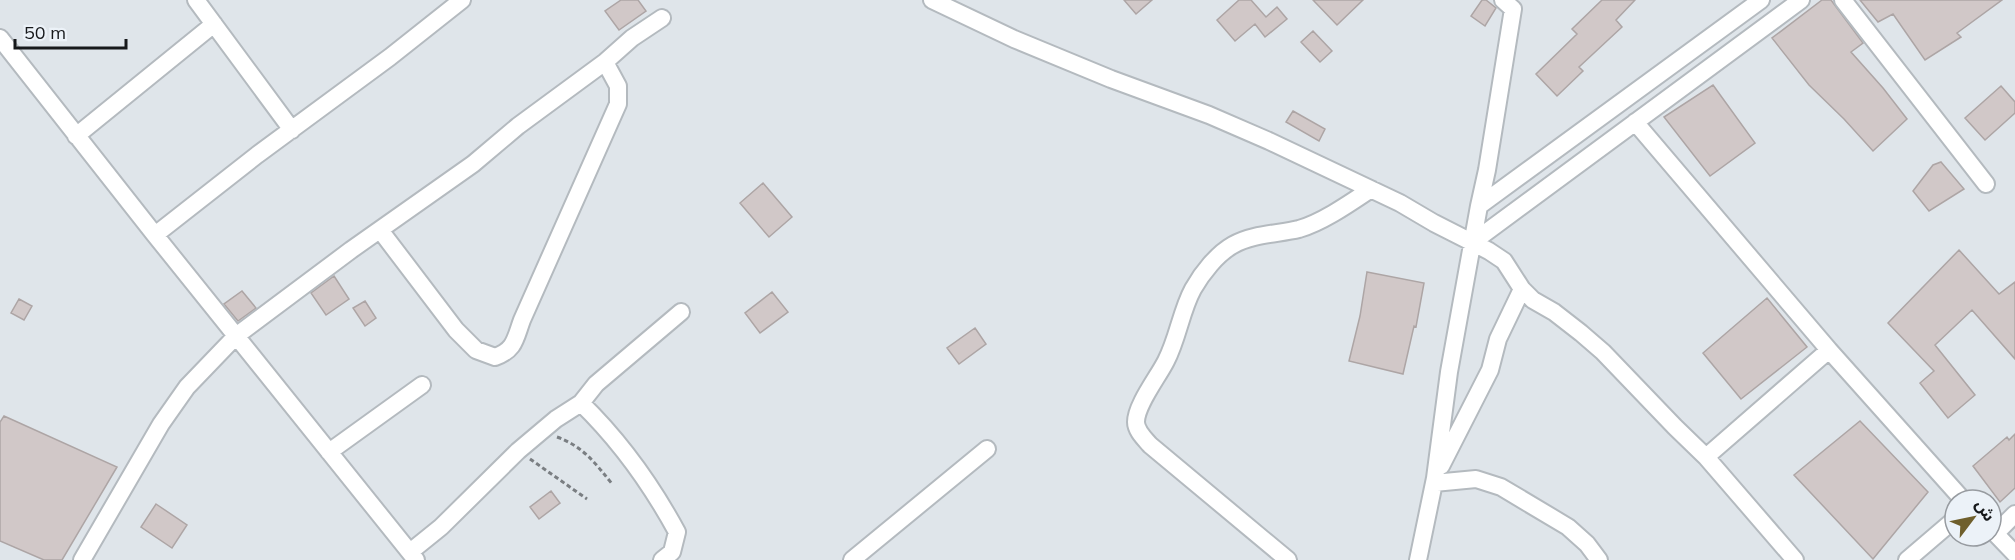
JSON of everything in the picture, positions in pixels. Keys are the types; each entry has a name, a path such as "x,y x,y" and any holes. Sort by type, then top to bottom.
{"street":[{"path":"196,0 292,130"},
{"path":"155,235 462,0"},
{"path":"932,0 1014,39 1111,80 1209,115 1259,136 1371,189 1489,250 1504,261 1522,289 1533,300 1554,312 1603,352 1675,428 1706,457 1795,560"},
{"path":"1479,206 1761,0"},
{"path":"1473,242 1801,0"},
{"path":"1843,0 1986,184"},
{"path":"1419,560 1434,480 1449,372 1487,170 1511,3"},
{"path":"82,560 167,416 187,387 236,336 473,164 518,126 662,18"},
{"path":"76,136 214,24"},
{"path":"0,38 413,556 518,451 580,403 596,384 681,312"},
{"path":"380,230 456,330 476,350 495,357 507,353 513,345 618,104 618,86 605,62"},
{"path":"1635,122 1829,350 1953,488"},
{"path":"1288,560 1150,445 1139,432 1137,419 1141,405 1167,359 1194,288 1220,255 1233,245 1251,238 1301,228 1347,205 1371,189"},
{"path":"1434,480 1490,370 1498,339 1522,289"},
{"path":"1706,457 1829,350"},
{"path":"329,452 422,385"},
{"path":"580,403 598,420 612,438 664,509 677,532 672,552 662,560"},
{"path":"852,560 987,449"},
{"path":"1434,480 1476,479 1501,487 1568,527 1587,544 1599,560"},
{"path":"2003,523 2015,514"},
{"path":"1907,560 1943,529"},
{"path":"2003,541 2015,554"}],"path":[{"path":"542,431 569,442 587,453 613,484"},
{"path":"518,451 587,499"}],"building":[{"path":"621,0 638,0 646,11 619,30 605,11"},
{"path":"1124,0 1152,0 1136,14"},
{"path":"1239,0 1251,0 1266,17 1277,7 1287,19 1265,37 1255,24 1235,41 1217,20"},
{"path":"1313,0 1363,0 1337,25"},
{"path":"1482,0 1486,0 1496,8 1485,26 1471,16"},
{"path":"1602,0 1635,0 1616,20 1622,27 1579,67 1583,71 1557,96 1536,74 1577,34 1572,29"},
{"path":"1822,0 1831,0 1863,43 1851,52 1907,119 1873,151 1809,85 1772,38"},
{"path":"1860,0 2002,0 1957,33 1961,37 1925,60 1893,14 1878,22"},
{"path":"1313,31 1332,51 1320,62 1301,42"},
{"path":"1713,85 1755,143 1710,176 1664,117"},
{"path":"2001,86 2015,102 2015,113 1985,140 1965,118"},
{"path":"1293,111 1325,129 1319,141 1286,122"},
{"path":"1941,162 1964,189 1929,211 1913,191 1933,165"},
{"path":"763,183 792,217 769,237 740,203"},
{"path":"1959,250 1999,294 2015,282 2015,359 1972,310 1935,345 1975,395 1948,418 1920,383 1934,371 1888,323"},
{"path":"1367,272 1424,283 1416,327 1414,326 1403,374 1349,361 1360,316"},
{"path":"334,276 349,299 326,315 311,293"},
{"path":"242,291 256,308 238,321 224,304"},
{"path":"772,292 788,312 760,333 745,313"},
{"path":"1767,298 1807,347 1741,399 1703,353"},
{"path":"19,299 32,306 24,320 11,313"},
{"path":"365,301 376,318 365,326 353,308"},
{"path":"975,328 986,344 959,364 947,348"},
{"path":"4,416 117,467 62,560 44,560 0,541 0,422"},
{"path":"1860,421 1928,492 1873,559 1794,475"},
{"path":"2015,434 2015,488 2003,499 2003,488 1990,488 1973,466 2007,437 2009,440"},
{"path":"551,491 560,503 539,519 530,507"},
{"path":"156,504 187,525 172,548 141,527"}]}
